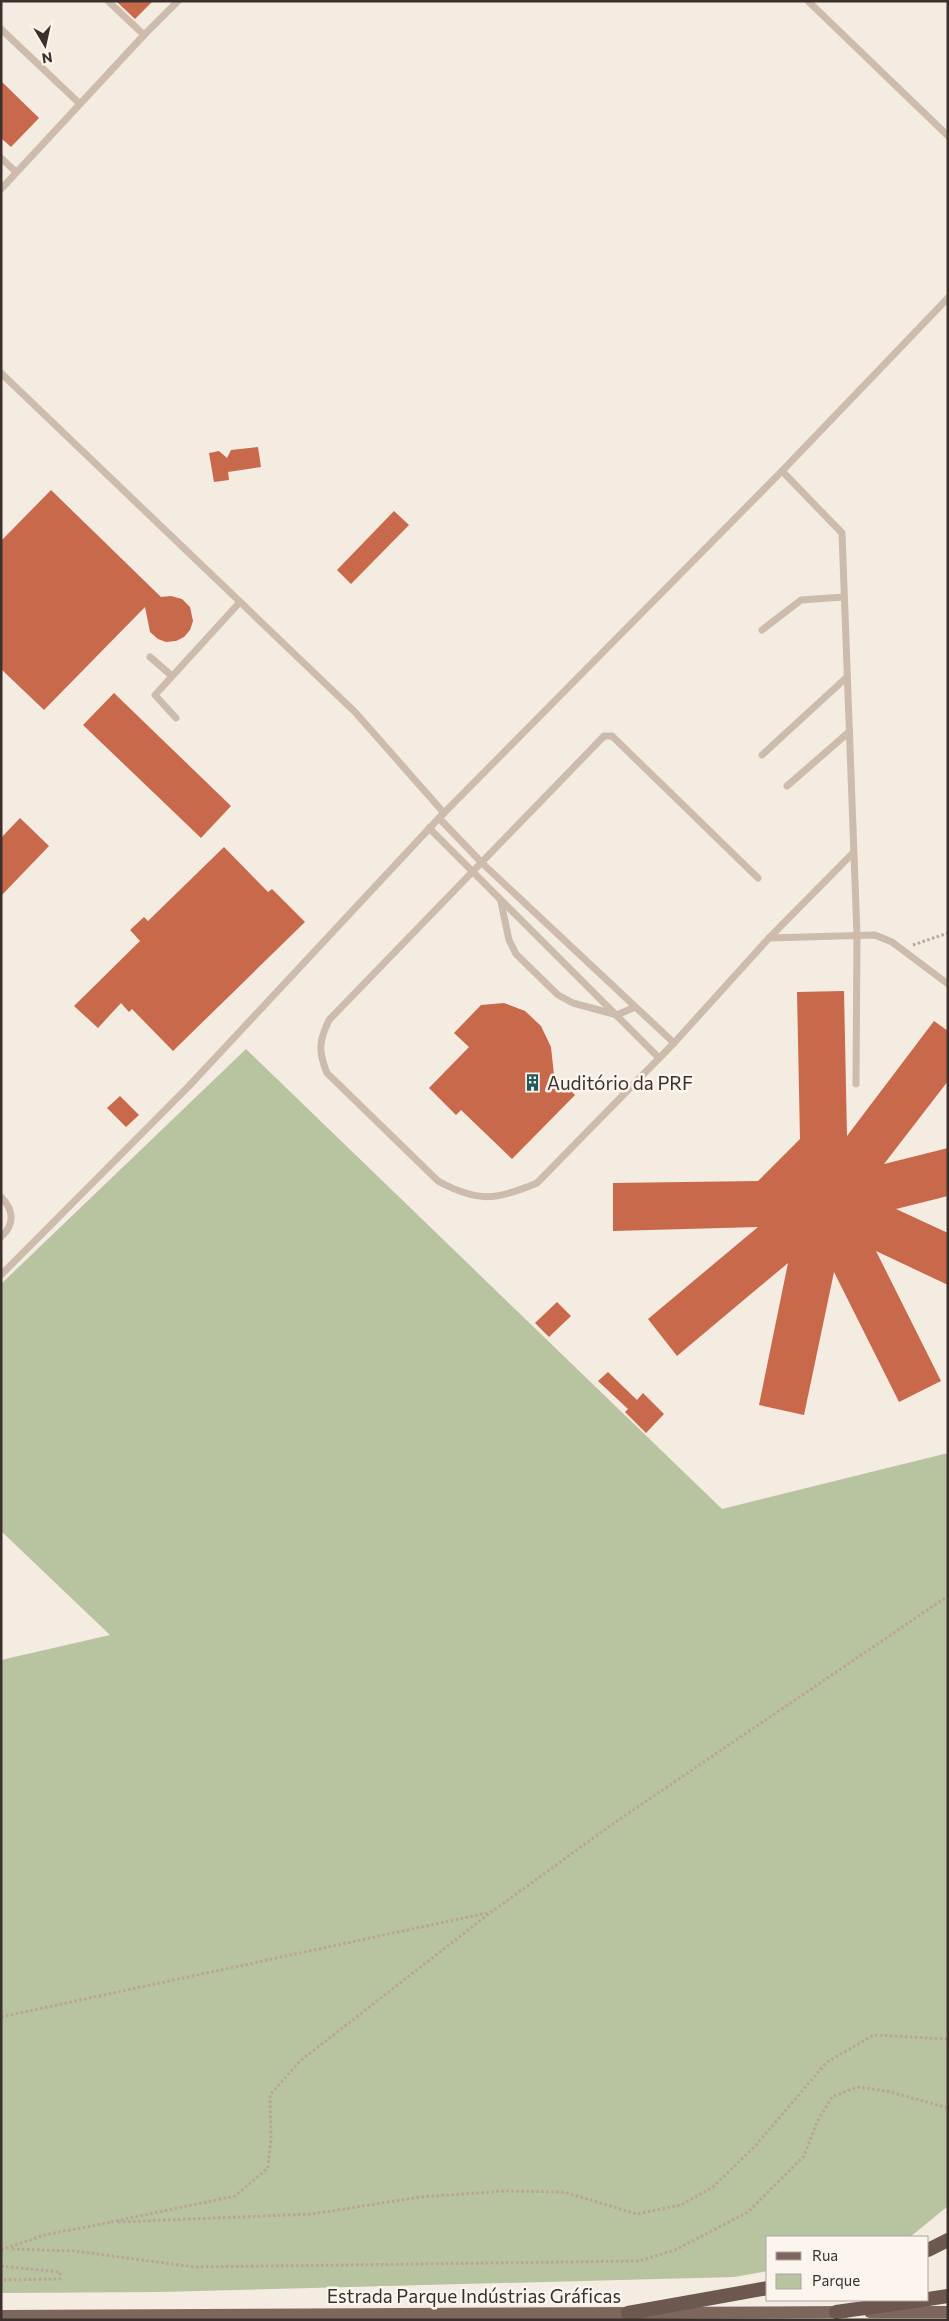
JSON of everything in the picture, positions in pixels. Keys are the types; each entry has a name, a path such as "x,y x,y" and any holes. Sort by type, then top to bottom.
{"highway":[{"path":"929,2250 948,2240"},
{"path":"628,2313 766,2288"},
{"path":"929,2299 948,2296"},
{"path":"836,2312 916,2301"}],"main road":[{"name":"Estrada Parque Indústrias Gráficas","path":"1,2316 948,2312"}],"lane":[{"path":"108,1 144,35"},
{"path":"1,189 178,1"},
{"path":"808,1 948,136"},
{"path":"1,29 80,103"},
{"path":"1,158 16,172"},
{"path":"1,1275 189,1086 429,828 782,471 948,298"},
{"path":"1,373 355,712 482,863 674,1043"},
{"path":"782,471 842,532 857,935 856,1084"},
{"path":"762,630 801,600 844,597"},
{"path":"176,718 155,695 240,602"},
{"path":"150,657 172,676"},
{"path":"762,755 847,677"},
{"path":"787,786 849,732"},
{"path":"758,878 640,762 612,736 607,735 600,739 329,1020 320,1037 320,1057 327,1073 438,1181 460,1193 484,1197 514,1193 537,1183 674,1043 769,938 853,853"},
{"path":"429,828 659,1058"},
{"path":"500,901 509,940 516,954 558,995 573,1003 617,1015 635,1007"},
{"path":"769,938 875,935 892,942 948,984"},
{"path":"1,1197 9,1205 12,1214 11,1222 1,1238"}],"path":[{"path":"901,949 948,933"},
{"path":"1,2250 44,2235 235,2196 268,2168 271,2136 270,2095 300,2061 490,1913 614,1823 948,1596"},
{"path":"1,2017 490,1913"},
{"path":"111,2222 312,2214 420,2197 505,2191 564,2192 637,2214 681,2206 713,2188 756,2145 827,2062 874,2035 948,2039"},
{"path":"9,2248 74,2251 195,2267 639,2260 675,2250 748,2212 804,2156 817,2122 832,2097 857,2087 886,2091 948,2108"},
{"path":"1,2266 60,2272 60,2279 1,2280"}],"green space":[{"path":"246,1049 722,1509 948,1453 948,2206 911,2236 766,2236 766,2271 734,2277 159,2292 1,2293 1,1660 110,1635 1,1531 1,1284"}],"building":[{"path":"116,1 153,1 135,19"},
{"path":"1,81 39,118 11,147 1,138"},
{"path":"258,447 261,467 228,472 229,480 214,482 209,453 219,451 227,458 231,450"},
{"path":"51,490 161,597 171,596 182,599 190,607 193,621 190,630 184,637 176,641 166,642 158,639 150,632 145,607 44,710 1,669 1,541"},
{"path":"394,511 409,525 351,584 337,570"},
{"path":"114,693 231,806 201,838 83,725"},
{"path":"20,818 49,846 1,896 1,838"},
{"path":"224,847 268,892 272,889 305,922 173,1051 132,1009 129,1012 121,1003 98,1028 74,1006 140,941 130,930 144,917 148,921"},
{"path":"844,991 847,1136 934,1021 948,1031 948,1081 884,1164 948,1148 948,1196 896,1209 948,1233 948,1285 876,1251 941,1381 899,1402 834,1272 804,1415 759,1405 788,1263 677,1356 648,1319 758,1227 613,1231 613,1183 758,1181 800,1139 797,992"},
{"name":"Auditório da PRF","path":"504,1003 525,1011 541,1026 551,1047 554,1075 575,1095 512,1159 461,1110 456,1115 429,1088 469,1047 454,1033 481,1005"},
{"path":"120,1096 139,1115 126,1127 107,1108"},
{"path":"557,1302 571,1316 549,1337 535,1323"},
{"path":"608,1372 637,1400 643,1393 664,1414 646,1433 625,1412 628,1409 598,1381"}],"place":[{"name":"Auditório da PRF","path":"533,1082"}]}
